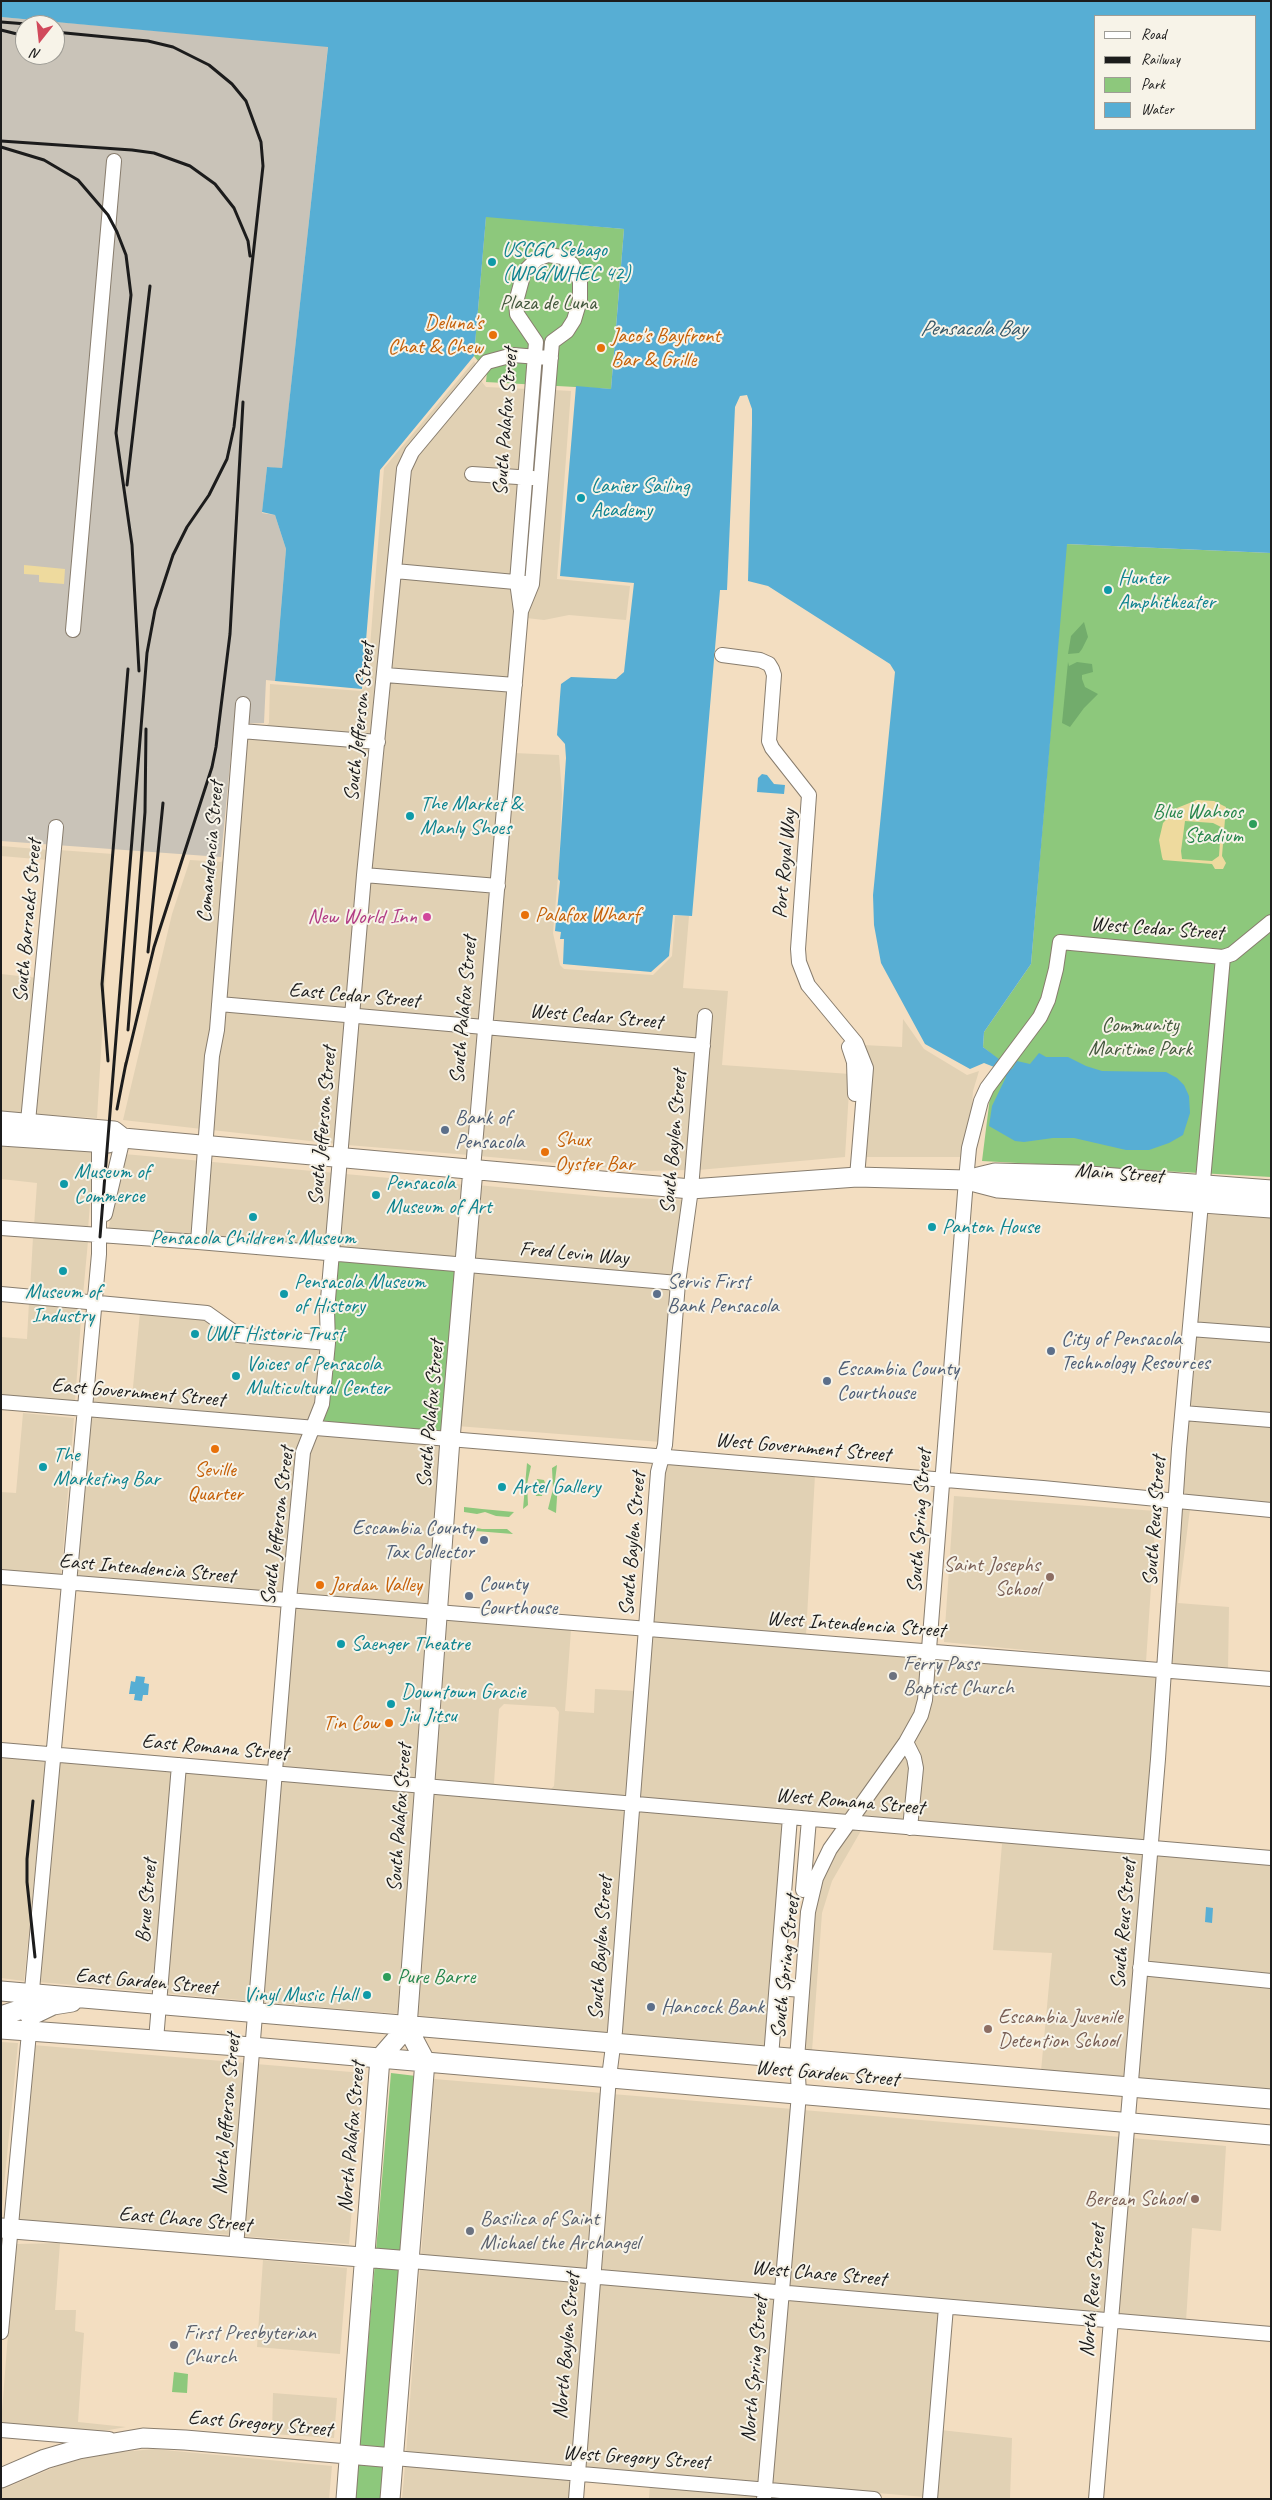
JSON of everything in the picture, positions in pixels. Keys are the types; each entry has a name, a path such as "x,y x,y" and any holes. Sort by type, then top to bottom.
{"main road":[{"path":"1,1121 27,1130"},
{"path":"1,1136 27,1130"},
{"name":"Main Street","path":"27,1130 99,1136 114,1131 123,1138 691,1188 852,1177 966,1180 998,1188 1201,1193 1271,1208"},
{"name":"South Palafox Street","path":"407,2027 450,1439 473,1169"},
{"path":"1201,1193 1271,1190"},
{"path":"1,1991 31,2011 156,2040 252,2046 380,2058"},
{"name":"East Garden Street","path":"1,2016 88,2000 407,2027"},
{"path":"1,2029 31,2011"},
{"path":"390,2499 425,2061 407,2027"},
{"name":"West Garden Street","path":"407,2027 1271,2099"},
{"name":"North Palafox Street","path":"346,2499 380,2058 407,2027"},
{"name":"West Garden Street","path":"380,2058 1271,2134"},
{"name":"East Chase Street","path":"6,2228 364,2257"},
{"name":"West Chase Street","path":"364,2257 410,2262"},
{"name":"East Gregory Street","path":"1,2478 45,2459 122,2440 185,2440 394,2458"}],"street":[{"path":"73,630 114,161"},
{"name":"South Palafox Street","path":"473,1169 521,611 516,582 536,342 517,314 516,302 524,272 536,259 548,254 562,256 572,264 580,281 580,300 574,320 567,331 552,342 532,584 521,611"},
{"name":"South Jefferson Street","path":"255,2014 303,1452 322,1404 328,1343 326,1311 341,1157 364,875 404,469 412,452 487,362 513,355 551,358"},
{"path":"472,474 541,479"},
{"path":"394,571 532,584"},
{"name":"Port Royal Way","path":"722,655 760,660 769,664 774,676 769,741 772,748 806,789 810,799 798,949 799,962 808,985 858,1047 860,1089 852,1177"},
{"path":"385,675 515,686"},
{"name":"Comandencia Street","path":"198,1242 212,1056 219,1004 243,704"},
{"path":"241,731 378,742"},
{"name":"South Barracks Street","path":"27,1130 56,827"},
{"path":"364,875 498,886"},
{"name":"West Cedar Street","path":"1060,942 1223,957 1232,954 1271,922"},
{"name":"South Spring Street","path":"808,1892 826,1856 848,1822 906,1742 921,1715 925,1700 969,1148 987,1088 1014,1049 1040,1017 1048,1000 1056,969 1060,942"},
{"name":"South Reus Street","path":"1130,2087 1165,1670 1176,1502 1201,1193 1223,957"},
{"name":"East Cedar Street","path":"219,1004 486,1027"},
{"name":"South Baylen Street","path":"609,2078 615,2031 658,1472 665,1445 678,1283 691,1188 705,1016"},
{"name":"West Cedar Street","path":"486,1027 703,1046"},
{"path":"1,2332 6,2228 31,2011 95,1302 100,1237 99,1136"},
{"path":"100,1237 123,1138"},
{"name":"Fred Levin Way","path":"1,1228 100,1237 198,1242 678,1283"},
{"path":"1,1294 207,1312 238,1335 328,1343"},
{"path":"1190,1328 1271,1335"},
{"name":"East Government Street","path":"1,1402 450,1439"},
{"path":"1183,1413 1271,1420"},
{"name":"West Government Street","path":"450,1439 944,1480 1271,1510"},
{"name":"East Intendencia Street","path":"1,1577 438,1614"},
{"name":"West Intendencia Street","path":"438,1614 930,1650 1271,1679"},
{"path":"906,1742 914,1758 916,1768 910,1828"},
{"name":"East Romana Street","path":"1,1750 425,1786"},
{"name":"Brue Street","path":"156,2040 179,1765"},
{"name":"West Romana Street","path":"425,1786 1271,1858"},
{"name":"South Spring Street","path":"771,2057 790,1818"},
{"name":"South Spring Street","path":"800,2094 797,2059 808,1912 809,1819"},
{"path":"784,1888 808,1892"},
{"path":"1140,1968 1271,1982"},
{"path":"776,1988 802,1990"},
{"name":"North Jefferson Street","path":"236,2247 255,2014"},
{"name":"North Baylen Street","path":"576,2499 609,2078"},
{"name":"North Reus Street","path":"1096,2499 1130,2087"},
{"name":"North Spring Street","path":"765,2494 800,2094"},
{"name":"West Chase Street","path":"410,2262 1271,2334"},
{"path":"930,2499 946,2307"},
{"name":"East Gregory Street","path":"1,2430 122,2440"},
{"name":"West Gregory Street","path":"394,2458 577,2473 765,2494 874,2499"}],"shaded area":[{"path":"1,17 15,18 15,65 65,65 65,23 328,46 282,469 267,467 262,513 275,515 286,549 275,681 266,680 264,723 234,724 221,857 1,841"},
{"path":"474,361 477,366 409,448 373,736 265,727 269,723 270,684 361,691 367,685 384,468"},
{"path":"483,375 482,382 486,387 528,389 521,471 468,468 467,479 520,483 512,576 400,566 409,471 416,455"},
{"path":"553,390 571,391 557,579 630,586 626,620 569,615 544,620 526,618"},
{"path":"399,577 512,588 516,610 511,679 391,669"},
{"path":"389,681 510,691 493,880 369,870"},
{"path":"246,737 372,747 348,1010 225,999"},
{"path":"514,753 559,755 562,794 559,866 553,933 560,965 564,969 653,975 672,956 675,916 689,916 683,988 728,991 722,1065 850,1074 845,1157 698,1170 711,1010 701,1010 698,1040 491,1022"},
{"path":"1,846 49,850 48,860 1,856"},
{"path":"59,850 113,854 97,1118 34,1114"},
{"path":"226,857 202,1129 123,1120 172,914 190,860 221,862"},
{"path":"368,881 492,892 481,1021 358,1011"},
{"path":"1,974 38,978 24,1113 1,1112"},
{"path":"224,1010 347,1021 337,1144 212,1130 217,1056"},
{"path":"903,1019 924,1049 967,1075 979,1071 973,1091 971,1120 963,1157 864,1157 863,1045 902,1047"},
{"path":"357,1022 480,1032 469,1155 347,1145"},
{"path":"490,1033 698,1051 688,1170 646,1171 479,1156"},
{"path":"1,1146 94,1151 88,1230 34,1226 37,1183 1,1179"},
{"path":"124,1154 335,1173 328,1247 108,1231"},
{"path":"345,1174 467,1185 461,1260 338,1248"},
{"path":"477,1185 605,1197 685,1200 674,1277 471,1260"},
{"path":"1204,1214 1271,1218 1271,1329 1195,1323"},
{"path":"33,1237 88,1241 83,1295 30,1291"},
{"path":"470,1272 673,1288 661,1442 457,1426"},
{"path":"29,1302 82,1306 75,1402 1,1396 1,1337 27,1339"},
{"path":"140,1312 206,1318 231,1337 322,1348 317,1403 309,1421 91,1404 92,1395 132,1398"},
{"path":"1194,1335 1271,1341 1271,1504 1181,1497"},
{"path":"23,1413 74,1418 61,1576 1,1571 1,1492 16,1493"},
{"path":"90,1415 305,1432 284,1594 76,1577"},
{"path":"315,1433 445,1444 434,1607 294,1595 308,1454"},
{"path":"666,1464 815,1475 806,1635 650,1625"},
{"name":"Saint Josephs School","path":"954,1496 1156,1511 1146,1662 944,1642"},
{"path":"1180,1508 1190,1509 1178,1603 1229,1607 1228,1669 1170,1665"},
{"path":"293,1606 433,1619 421,1780 280,1768"},
{"path":"443,1619 571,1630 565,1711 594,1713 595,1689 635,1691 627,1798 549,1791 554,1786 559,1712 555,1707 504,1704 499,1709 494,1783 497,1787 431,1781"},
{"path":"649,1636 925,1655 920,1698 910,1726 847,1817 637,1799"},
{"path":"934,1656 1159,1675 1146,1842 916,1822 912,1742"},
{"path":"905,1751 911,1769 906,1822 858,1818"},
{"path":"1,1756 46,1761 24,1981 1,1978"},
{"path":"59,1762 173,1770 155,1992 38,1982"},
{"path":"183,1771 269,1778 251,2001 164,1993"},
{"path":"279,1779 420,1792 403,2014 261,2002"},
{"path":"430,1792 627,1809 610,2033 413,2015"},
{"path":"637,1810 784,1823 767,2047 620,2034"},
{"path":"850,1828 862,1829 832,1881 822,1913 812,2051 803,2050 813,1912 829,1861"},
{"path":"863,1829 1145,1853 1126,2079 1041,2071 1052,1953 993,1950 1002,1844"},
{"path":"1155,1854 1271,1864 1271,1976 1146,1963"},
{"path":"1145,1974 1271,1987 1271,2091 1136,2079"},
{"path":"1,2042 18,2043 1,2217"},
{"path":"33,2045 246,2063 232,2235 17,2220"},
{"path":"256,2064 363,2073 349,2244 241,2236"},
{"path":"434,2079 602,2093 588,2271 421,2257"},
{"path":"612,2094 793,2109 778,2287 598,2272"},
{"path":"803,2110 1121,2137 1107,2315 788,2288"},
{"path":"1131,2138 1226,2146 1221,2231 1192,2228 1186,2321 1116,2315"},
{"path":"60,2243 55,2310 76,2310 75,2331 84,2333 78,2422 126,2427 97,2432 1,2424 15,2244"},
{"path":"263,2260 347,2268 340,2354 257,2347"},
{"path":"420,2268 587,2282 572,2467 406,2453"},
{"path":"597,2283 777,2298 761,2482 582,2467"},
{"path":"787,2299 941,2312 925,2497 770,2484"},
{"path":"273,2393 337,2398 334,2438 272,2434"},
{"path":"941,2430 1012,2438 1010,2499 935,2498"},
{"path":"154,2449 332,2466 329,2499 1,2499 1,2490 60,2465 100,2454"},
{"path":"405,2465 572,2478 571,2499 402,2499"},
{"path":"650,2484 760,2494 759,2499 649,2499"}],"green space":[{"name":"Plaza de Luna","path":"486,216 624,229 611,389 486,382 487,372 474,356"},
{"name":"Community Maritime Park","path":"1066,544 1271,553 1271,1177 982,1161 995,1057 983,1047 984,1032 1031,964"},
{"path":"1084,622 1088,637 1082,649 1079,653 1068,654 1071,636"},
{"path":"1068,662 1069,666 1077,662 1092,664 1093,672 1082,675 1082,679 1085,687 1098,694 1084,708 1070,727 1062,723"},
{"path":"332,1253 466,1266 450,1439 312,1427 322,1404"},
{"path":"527,1463 531,1466 527,1484 528,1505 523,1509"},
{"path":"557,1465 555,1481 558,1482 556,1513 548,1509 553,1489 552,1468"},
{"path":"537,1479 544,1480 545,1483 542,1496 536,1496"},
{"path":"464,1507 514,1512 509,1517 496,1516 485,1512 477,1514 464,1512"},
{"path":"463,1525 482,1529 507,1529 513,1534 463,1530"},
{"path":"391,2073 416,2076 383,2476 381,2499 355,2499"},
{"path":"174,2372 188,2374 187,2393 172,2392"}],"sand":[{"path":"24,565 65,569 64,584 39,582 39,575 24,574"},
{"path":"1197,800 1214,801 1226,807 1222,856 1226,863 1223,869 1215,869 1212,864 1163,860 1159,840 1163,823 1177,808","holes":["1185,821 1213,823 1221,827 1219,856 1212,861 1182,859 1181,851"]}],"water":[{"name":"Pensacola Bay","path":"1,1 1271,1 1271,553 1067,544 1031,964 984,1032 983,1047 1012,1069 1017,1061 1030,1064 1039,1053 1046,1057 1068,1057 1102,1071 1166,1072 1177,1078 1184,1085 1189,1096 1190,1113 1183,1135 1169,1143 1149,1150 1126,1150 1074,1138 1015,1141 989,1126 992,1106 1006,1077 994,1067 984,1063 970,1069 925,1044 881,963 874,925 873,895 895,672 890,664 768,586 748,581 752,409 747,395 740,396 735,407 727,590 720,590 692,916 673,915 669,956 651,972 563,964 564,939 560,939 561,932 555,931 560,881 558,879 566,758 565,744 557,735 561,684 571,677 616,679 624,672 634,583 560,576 576,386 611,389 624,229 486,217 474,356 380,470 362,689 275,681 286,549 275,515 262,512 267,467 282,468 328,47 65,23 65,15 15,15 15,18 1,17"},
{"path":"762,774 767,775 774,784 785,785 784,794 757,792 758,778"},
{"path":"136,1676 145,1677 144,1683 149,1684 148,1695 143,1695 142,1701 134,1700 135,1694 129,1694 131,1681 135,1682"},
{"path":"1206,1907 1213,1908 1212,1923 1205,1922"}],"railway":[{"path":"1,22 15,23"},
{"path":"1,30 15,34"},
{"path":"65,33 148,41 173,47 209,65 232,84 246,101 261,142 263,166 234,427 227,459 209,495 187,527 173,555 155,610 147,653 100,1237"},
{"path":"1,141 132,150 154,153 190,166 215,184 234,208 248,241 250,256"},
{"path":"1,147 44,160 78,180 108,215 126,255 131,295 116,433 132,545 139,671"},
{"path":"127,485 150,286"},
{"path":"125,1068 154,947 212,767 216,747 230,634 243,402"},
{"path":"108,1061 102,984 128,669"},
{"path":"128,1030 145,812 146,729"},
{"path":"148,952 163,803"},
{"path":"117,1109 126,1063"},
{"path":"33,1801 27,1859 27,1882 35,1957"}],"place":[{"name":"USCGC Sebago (WPG/WHEC 42)","path":"492,262"},
{"name":"Deluna's Chat & Chew","path":"493,335"},
{"name":"Jaco's Bayfront Bar & Grille","path":"601,348"},
{"name":"Lanier Sailing Academy","path":"581,498"},
{"name":"Hunter Amphitheater","path":"1108,590"},
{"name":"The Market & Manly Shoes","path":"410,816"},
{"name":"Blue Wahoos Stadium","path":"1253,824"},
{"name":"Palafox Wharf","path":"525,915"},
{"name":"New World Inn","path":"427,917"},
{"name":"Bank of Pensacola","path":"445,1130"},
{"name":"Shux Oyster Bar","path":"545,1152"},
{"name":"Museum of Commerce","path":"64,1184"},
{"name":"Pensacola Museum of Art","path":"376,1195"},
{"name":"Pensacola Children's Museum","path":"253,1217"},
{"name":"Panton House","path":"932,1227"},
{"name":"Museum of Industry","path":"63,1271"},
{"name":"Pensacola Museum of History","path":"284,1294"},
{"name":"Servis First Bank Pensacola","path":"657,1294"},
{"name":"UWF Historic Trust","path":"195,1334"},
{"name":"City of Pensacola Technology Resources","path":"1051,1351"},
{"name":"Voices of Pensacola Multicultural Center","path":"236,1376"},
{"name":"Escambia County Courthouse","path":"827,1381"},
{"name":"Seville Quarter","path":"215,1449"},
{"name":"The Marketing Bar","path":"43,1467"},
{"name":"Artel Gallery","path":"502,1487"},
{"name":"Escambia County Tax Collector","path":"484,1540"},
{"name":"Saint Josephs School","path":"1050,1577"},
{"name":"Jordan Valley","path":"320,1585"},
{"name":"County Courthouse","path":"469,1596"},
{"name":"Saenger Theatre","path":"341,1644"},
{"name":"Ferry Pass Baptist Church","path":"893,1676"},
{"name":"Downtown Gracie Jiu Jitsu","path":"391,1704"},
{"name":"Tin Cow","path":"389,1723"},
{"name":"Pure Barre","path":"387,1977"},
{"name":"Vinyl Music Hall","path":"367,1995"},
{"name":"Hancock Bank","path":"651,2007"},
{"name":"Escambia Juvenile Detention School","path":"988,2029"},
{"name":"Berean School","path":"1195,2199"},
{"name":"Basilica of Saint Michael the Archangel","path":"470,2231"},
{"name":"First Presbyterian Church","path":"174,2345"}]}
